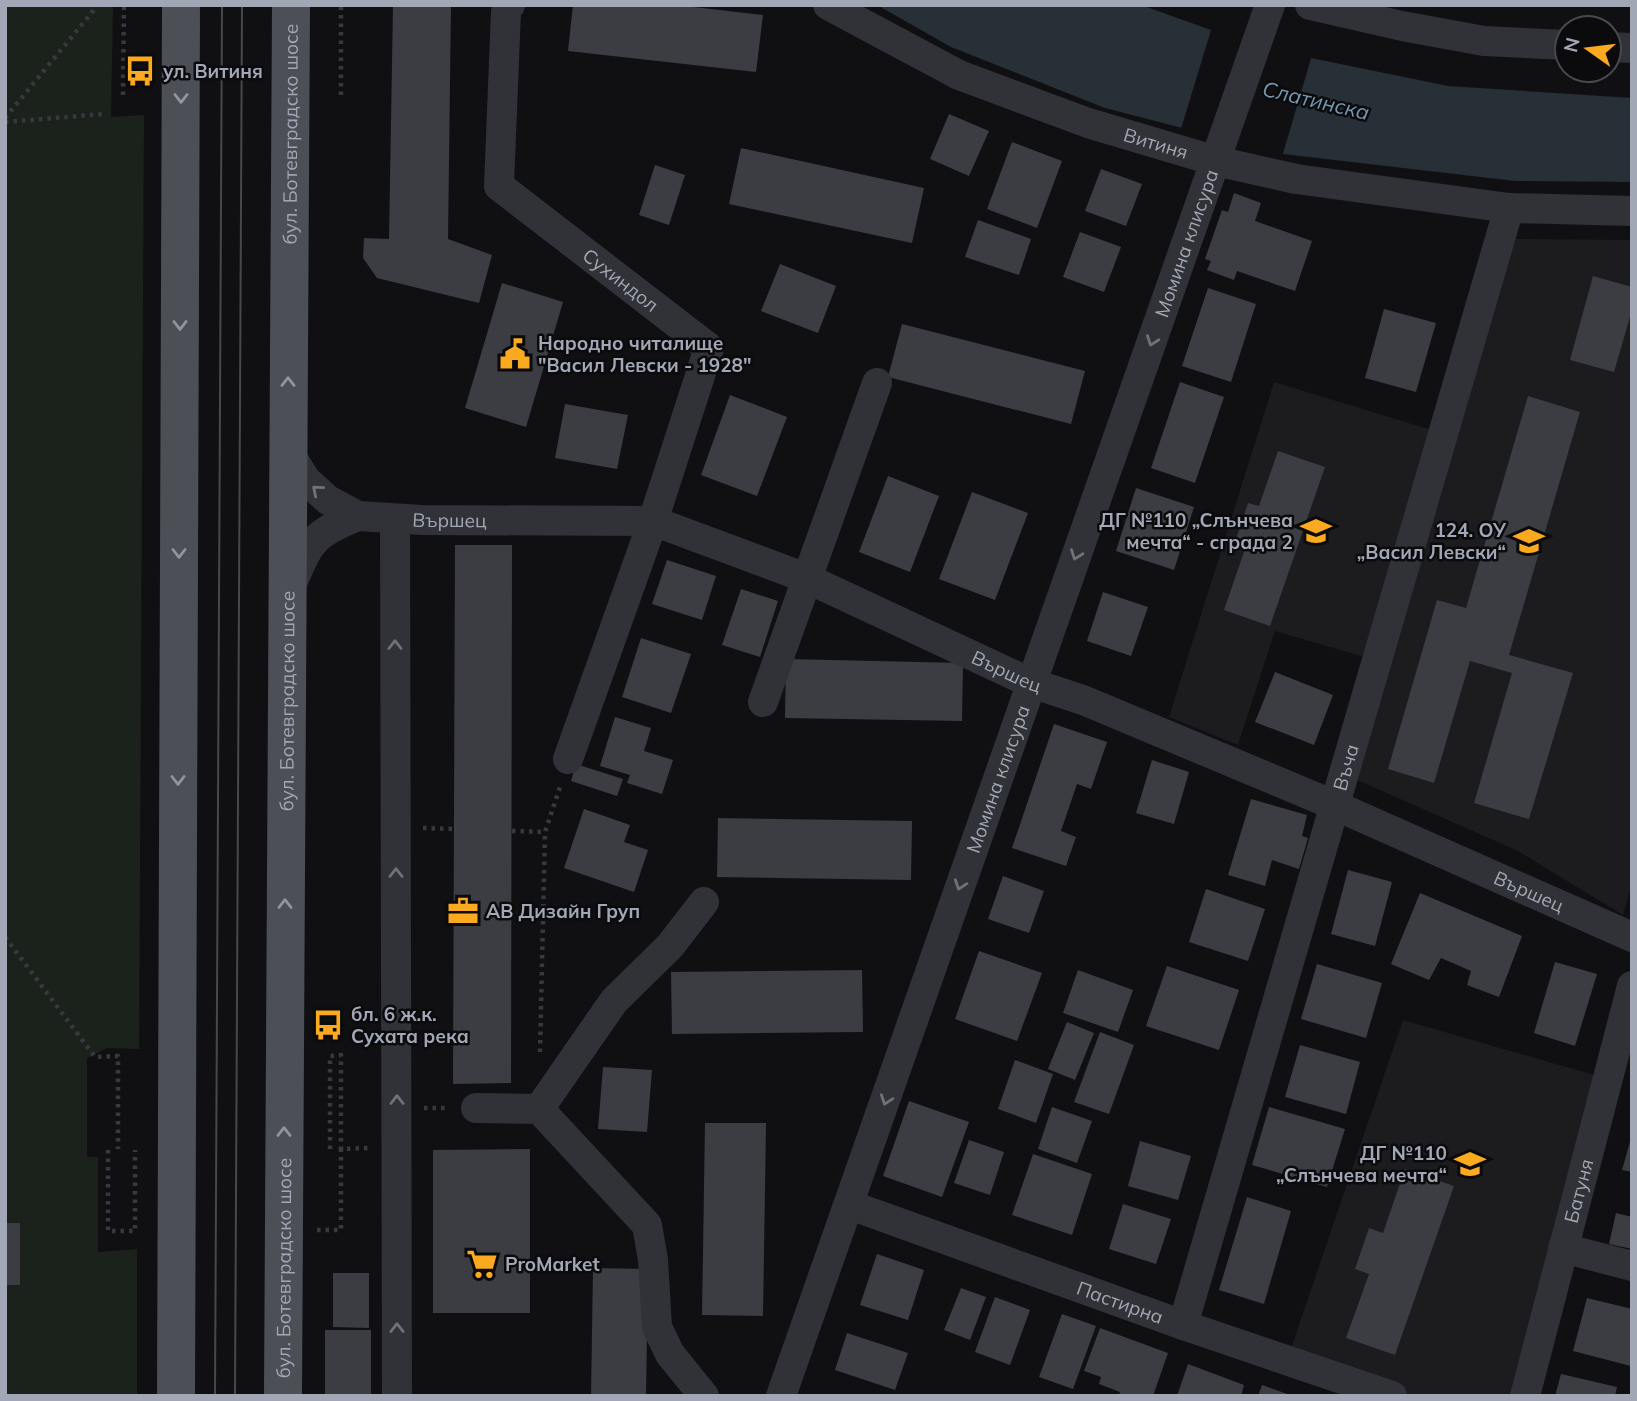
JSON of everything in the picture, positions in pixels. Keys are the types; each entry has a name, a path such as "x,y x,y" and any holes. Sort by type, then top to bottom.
{"main road":[{"path":"176,1396 181,5"},
{"name":"бул. Ботевградско шосе","path":"283,1396 291,5"}],"street":[{"name":"Сухиндол","path":"510,5 506,11 499,186 709,348 653,521 568,759"},
{"name":"Витиня","path":"828,5 959,75 1088,123 1219,154 1296,179 1509,208 1632,211"},
{"path":"1310,5 1485,41 1553,44"},
{"name":"Момина клисура","path":"781,1396 1266,18"},
{"name":"Въча","path":"1183,1325 1509,208"},
{"path":"763,702 877,383"},
{"name":"Вършец","path":"287,450 306,480 328,500 358,516 395,519 653,521 806,578 1031,683 1083,700 1334,805 1632,937"},
{"name":"Вършец","path":"287,595 302,559 315,537 358,516"},
{"path":"395,519 397,1396"},
{"path":"539,1109 614,1001 670,946 704,902"},
{"name":"Батуня","path":"1525,1396 1632,986"},
{"path":"476,1108 539,1109 647,1225 653,1260 657,1327 670,1353 704,1396"},
{"name":"Пастирна","path":"850,1205 1183,1325 1392,1396"},
{"path":"1563,1248 1632,1266"}],"path":[{"path":"5,120 98,5"},
{"path":"123,95 124,5"},
{"path":"341,5 341,95"},
{"path":"5,120 103,114"},
{"path":"540,1054 545,832 568,759"},
{"path":"422,828 454,829"},
{"path":"512,831 545,832"},
{"path":"5,937 95,1057 118,1056 118,1149"},
{"path":"317,1217 317,1230 341,1230 341,1055 330,1056 330,1149"},
{"path":"397,1108 476,1108"},
{"path":"341,1149 397,1148"},
{"path":"108,1150 108,1231 135,1231 135,1150"}],"shaded area":[{"path":"5,5 113,5 111,117 144,115 139,1049 107,1048 87,1058 87,1157 98,1157 98,1252 137,1249 137,1396 5,1396"},
{"name":"124. ОУ „Васил Левски“","path":"1515,239 1632,240 1632,883 1623,915 1516,850 1357,780"},
{"name":"ДГ №110 „Слънчева мечта“ - сграда 2","path":"1274,382 1435,431 1368,658 1275,631 1238,745 1169,717"},
{"name":"ДГ №110 „Слънчева мечта“","path":"1403,1020 1608,1079 1525,1396 1395,1396 1287,1360"}],"water":[{"name":"Слатинска","path":"877,5 1141,5 1211,30 1311,58 1448,86 1632,98 1632,182 1515,181 1283,154 1105,108 951,47"}],"pier":[{"path":"1212,27 1312,55 1282,157 1180,132"}],"building":[{"path":"393,5 451,5 448,239 492,255 479,303 377,278 363,258 364,238 389,239"},
{"path":"573,5 676,5 763,15 756,72 568,51"},
{"path":"949,114 989,131 969,176 930,159"},
{"path":"1012,142 1062,161 1037,228 987,209"},
{"path":"741,148 924,188 912,243 729,204"},
{"path":"655,165 685,175 669,225 639,215"},
{"path":"1101,169 1142,184 1126,226 1085,211"},
{"path":"1234,193 1261,203 1255,221 1312,241 1295,291 1237,271 1234,280 1207,270 1211,261 1205,259 1222,210 1228,212"},
{"path":"978,220 1031,239 1019,275 965,257"},
{"path":"1080,232 1121,247 1104,292 1063,277"},
{"path":"780,264 836,286 818,333 761,311"},
{"path":"1593,276 1632,287 1632,310 1614,372 1570,360"},
{"path":"502,283 563,302 526,427 465,408"},
{"path":"1208,288 1256,304 1231,382 1182,366"},
{"path":"1384,309 1436,323 1416,392 1365,378"},
{"path":"902,324 1085,371 1071,424 888,377"},
{"path":"1180,382 1224,397 1195,483 1151,468"},
{"path":"730,395 787,417 757,496 701,475"},
{"path":"1528,396 1580,412 1509,655 1573,673 1529,819 1474,803 1512,673 1470,661 1434,783 1388,769 1437,600 1466,608"},
{"path":"565,404 628,415 617,469 555,458"},
{"path":"1278,451 1325,467 1270,626 1224,610 1246,546 1235,542 1248,503 1259,506"},
{"path":"888,476 939,496 910,572 859,552"},
{"path":"1136,488 1194,507 1174,570 1116,551"},
{"path":"972,492 1028,513 995,600 939,579"},
{"path":"455,545 512,545 511,1083 453,1084"},
{"path":"667,560 716,576 702,620 652,604"},
{"path":"741,589 778,601 760,657 722,645"},
{"path":"1103,592 1148,607 1131,656 1087,641"},
{"path":"641,638 691,654 671,713 622,697"},
{"path":"786,659 963,663 962,721 785,718"},
{"path":"1275,672 1333,695 1314,745 1255,722"},
{"path":"615,717 651,728 644,751 673,760 662,794 627,783 630,775 600,766"},
{"path":"1054,724 1107,742 1091,789 1077,784 1061,831 1076,837 1066,866 1012,848"},
{"path":"1152,760 1189,772 1174,824 1136,813"},
{"path":"576,764 623,779 617,796 571,781"},
{"path":"1251,799 1307,815 1302,836 1308,838 1299,869 1272,860 1265,886 1228,875"},
{"path":"584,809 630,825 624,842 648,850 634,892 564,868"},
{"path":"718,818 912,821 911,880 717,877"},
{"path":"1348,870 1392,882 1375,946 1331,934"},
{"path":"1003,876 1044,891 1029,933 988,919"},
{"path":"1206,889 1265,909 1248,961 1189,942"},
{"path":"1420,893 1522,936 1499,997 1467,985 1471,971 1441,958 1429,980 1391,964"},
{"path":"979,951 1042,973 1017,1041 955,1019"},
{"path":"1555,962 1597,974 1575,1046 1534,1033"},
{"path":"1317,964 1382,983 1366,1038 1301,1019"},
{"path":"1167,966 1239,990 1219,1050 1146,1026"},
{"path":"862,970 863,1032 672,1034 671,972"},
{"path":"1078,970 1133,990 1118,1032 1063,1013"},
{"path":"1067,1022 1094,1033 1075,1080 1048,1069"},
{"path":"1100,1032 1134,1045 1109,1114 1074,1102"},
{"path":"1300,1045 1360,1062 1346,1114 1285,1097"},
{"path":"1015,1060 1053,1074 1036,1123 998,1109"},
{"path":"603,1067 652,1070 647,1132 598,1129"},
{"path":"909,1101 969,1122 942,1197 883,1176"},
{"path":"1052,1107 1092,1121 1077,1163 1038,1149"},
{"path":"1269,1107 1345,1129 1327,1187 1252,1165"},
{"path":"705,1123 766,1123 763,1316 702,1315"},
{"path":"1632,1138 1632,1172 1622,1170"},
{"path":"969,1140 1004,1152 990,1195 954,1183"},
{"path":"1140,1141 1191,1156 1178,1200 1128,1186"},
{"path":"530,1149 530,1313 433,1313 433,1150"},
{"path":"1033,1154 1092,1174 1072,1235 1012,1215"},
{"path":"1405,1169 1454,1186 1395,1355 1346,1338 1369,1274 1355,1269 1369,1228 1383,1233"},
{"path":"1247,1197 1291,1211 1264,1304 1219,1290"},
{"path":"1123,1204 1171,1219 1156,1264 1109,1249"},
{"path":"1616,1213 1632,1217 1632,1249 1609,1244"},
{"path":"5,1223 20,1223 20,1285 5,1285"},
{"path":"877,1254 924,1270 908,1320 860,1305"},
{"path":"593,1268 648,1269 646,1396 591,1396"},
{"path":"333,1273 369,1273 369,1328 333,1327"},
{"path":"961,1288 986,1297 970,1340 944,1330"},
{"path":"995,1297 1030,1310 1010,1365 975,1352"},
{"path":"1587,1298 1632,1309 1631,1366 1573,1351"},
{"path":"1062,1314 1096,1326 1073,1389 1039,1377"},
{"path":"1100,1328 1168,1353 1153,1396 1119,1396 1120,1392 1099,1384 1101,1377 1084,1371"},
{"path":"325,1330 371,1330 371,1396 325,1396"},
{"path":"847,1333 908,1353 895,1390 835,1370"},
{"path":"1188,1364 1244,1385 1241,1396 1177,1396"},
{"path":"1561,1374 1617,1387 1615,1396 1555,1396"},
{"path":"1262,1385 1290,1395 1290,1396 1258,1396"}],"tram line":[{"path":"215,1396 222,5"},
{"path":"235,1396 242,5"}],"place":[{"name":"ул. Витиня","path":"140,71"},
{"name":"Народно читалище \"Васил Левски - 1928\"","path":"515,354"},
{"name":"ДГ №110 „Слънчева мечта“ - сграда 2","path":"1316,531"},
{"name":"124. ОУ „Васил Левски“","path":"1529,541"},
{"name":"АВ Дизайн Груп","path":"463,911"},
{"name":"бл. 6 ж.к. Сухата река","path":"328,1025"},
{"name":"ДГ №110 „Слънчева мечта“","path":"1470,1164"},
{"name":"ProMarket","path":"482,1264"}]}
